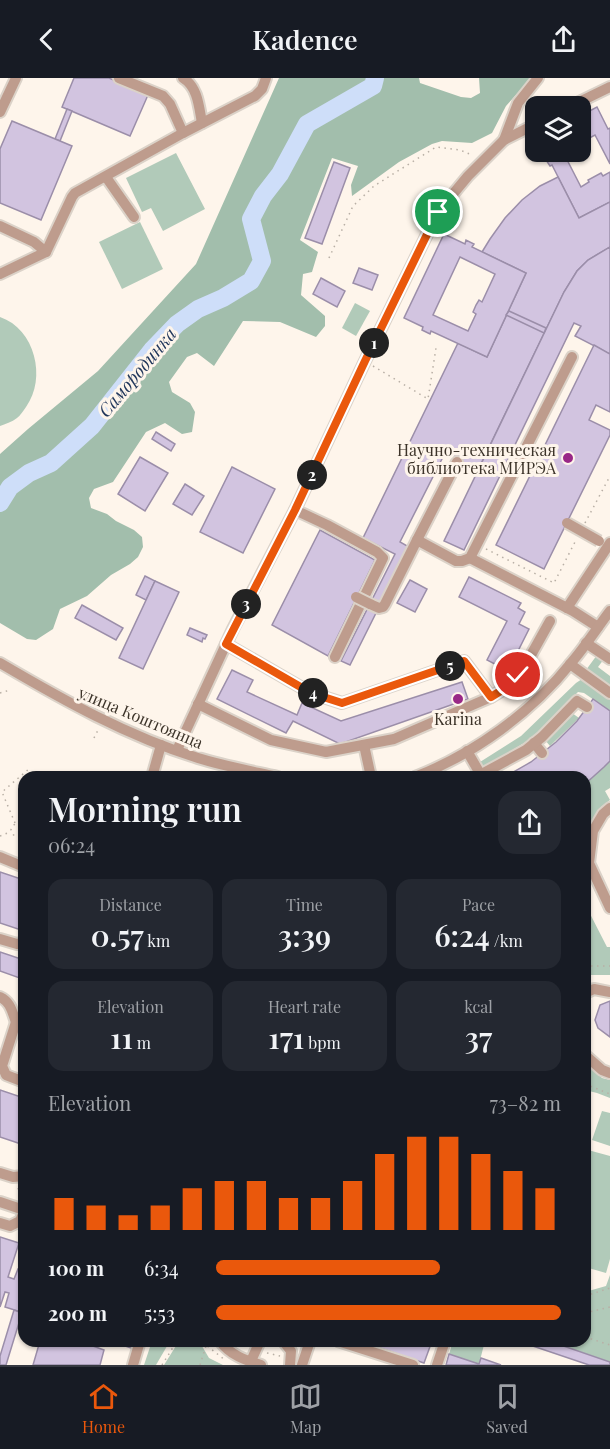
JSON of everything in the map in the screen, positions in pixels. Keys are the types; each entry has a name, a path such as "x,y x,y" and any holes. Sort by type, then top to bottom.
{"street":[{"path":"0,112 16,78"},
{"path":"119,78 163,96 170,104 183,133"},
{"path":"183,78 196,93 202,123"},
{"path":"0,274 46,252 75,193 255,96 262,88 266,78"},
{"path":"504,140 518,102 538,78"},
{"path":"591,96 610,87"},
{"path":"177,750 226,644 295,510 438,212 468,176 504,140 525,130"},
{"path":"106,177 134,217"},
{"path":"0,226 34,242 46,252"},
{"path":"417,540 456,561 470,558 572,357"},
{"path":"356,597 379,608 386,604 457,462"},
{"path":"295,510 377,552 383,558 335,657"},
{"path":"567,522 606,543 567,608"},
{"path":"470,558 567,608 598,627"},
{"path":"428,771 467,751 536,701 570,664 610,611"},
{"path":"198,704 271,740 326,752 394,739 491,697 507,687 518,675 550,621"},
{"path":"226,644 311,693 342,703 464,661 491,697"},
{"path":"586,644 610,658"},
{"name":"улица Коштоянца","path":"0,663 90,714 198,758 253,771"},
{"path":"570,664 610,693"},
{"path":"489,771 526,750 577,701 587,707"},
{"path":"534,743 542,753"},
{"path":"154,771 161,744"},
{"path":"364,745 370,771"},
{"path":"467,751 478,771"},
{"path":"591,842 593,831 603,814 610,808"},
{"path":"0,857 18,864"},
{"path":"591,872 610,908"},
{"path":"0,939 18,944"},
{"path":"591,990 610,992"},
{"path":"0,998 10,1006 18,1020"},
{"path":"18,1028 1,1066 6,1076 18,1080"},
{"path":"591,1060 602,1070 610,1073"},
{"path":"0,1173 18,1176"},
{"path":"0,1202 18,1209"},
{"path":"0,1223 10,1226 18,1222"},
{"path":"133,1365 138,1347"},
{"path":"225,1347 228,1351 258,1364 258,1347"},
{"path":"288,1347 291,1351 290,1362"},
{"path":"303,1365 308,1347"},
{"path":"357,1347 413,1365"},
{"path":"437,1365 442,1347"}],"path":[{"path":"329,258 353,206 374,186 436,147 460,150 484,160"},
{"path":"365,361 428,399 436,348"},
{"path":"585,525 610,476"},
{"path":"476,545 554,583 579,534"},
{"path":"0,693 10,690"},
{"path":"94,738 98,730"},
{"path":"26,771 30,768"},
{"path":"15,823 2,792 18,778"},
{"path":"11,832 15,823"},
{"path":"11,832 15,836 18,835"},
{"path":"0,836 11,832"},
{"path":"591,966 610,966"},
{"path":"591,1086 610,1094"},
{"path":"591,1294 610,1288"},
{"path":"591,1312 610,1307"},
{"path":"591,1339 610,1345"},
{"path":"162,1365 173,1347"},
{"path":"200,1365 205,1347"},
{"path":"260,1347 290,1362"}],"green space":[{"path":"279,78 419,78 420,83 461,97 471,98 480,93 479,78 531,78 506,106 492,133 472,143 442,141 432,144 399,162 352,196 351,185 358,166 332,158 300,240 318,252 312,272 303,274 301,295 325,316 325,326 316,337 280,322 243,321 214,366 197,353 187,357 169,382 172,392 190,403 195,412 192,432 182,434 165,423 146,432 113,482 94,489 89,498 91,508 107,514 142,537 143,547 138,557 111,575 87,596 60,609 53,629 36,640 27,639 0,623 0,454 98,371 196,264"},
{"path":"176,153 205,209 163,231 151,208 142,212 126,178"},
{"path":"140,222 163,269 122,289 99,242"},
{"path":"355,303 370,311 356,336 342,328"},
{"path":"0,317 12,323 29,343 34,356 36,382 32,395 20,415 0,426"},
{"path":"597,655 604,659 598,667 610,676 610,687 586,670"},
{"path":"582,679 610,700 610,711 584,693 578,692 534,737 483,768 480,762 521,736"},
{"path":"572,713 579,718 550,746 545,740"},
{"path":"610,761 610,788 605,791 610,800 601,807 594,822 591,821 591,778"},
{"path":"591,916 607,947 610,947 610,975 591,975"},
{"path":"591,1067 602,1078 610,1080 610,1098 591,1092"},
{"path":"602,1111 610,1113 610,1146 592,1140"},
{"path":"591,1151 610,1156 610,1259 606,1273 591,1269"},
{"path":"610,1275 610,1362 566,1347 591,1347 591,1290 606,1286"},
{"path":"150,1347 166,1347 156,1365 144,1365"},
{"path":"175,1347 203,1347 209,1358 223,1365 164,1365"},
{"path":"451,1347 483,1347 479,1364 449,1354"}],"building":[{"path":"74,78 109,78 148,95 130,136 62,107"},
{"path":"597,107 608,129 610,128 610,164 595,135 591,137 591,110"},
{"path":"67,109 72,111 60,141 55,139"},
{"path":"12,121 72,146 41,220 0,203 0,149"},
{"path":"334,162 350,168 322,244 305,238"},
{"path":"547,162 568,162 581,187 601,173 603,176 610,172 610,202 579,218 552,165 550,166"},
{"path":"558,177 579,218 610,202 610,247 588,260 577,271 564,292 478,470 445,453 400,542 409,547 350,665 341,661 395,554 363,538 458,343 487,357 526,273 482,252 505,218 522,200 540,186"},
{"path":"444,234 465,244 466,240 474,244 472,247 526,273 487,357 431,331 430,334 422,330 423,327 404,318","holes":["460,257 495,274 482,302 479,300 476,305 473,312 476,314 468,331 433,315"]},
{"path":"610,247 610,354 575,336 581,326 574,323 464,550 444,541 564,292 577,271 588,260"},
{"path":"359,268 378,275 372,290 353,283"},
{"path":"321,278 345,291 337,307 313,294"},
{"path":"509,311 546,328 544,333 506,315"},
{"name":"Научно-техническая библиотека МИРЭА","path":"594,345 610,354 610,412 596,405 589,420 610,430 610,435 544,569 496,545"},
{"path":"156,432 175,444 171,451 152,439"},
{"path":"140,457 168,473 145,511 118,494"},
{"path":"232,467 275,489 243,553 200,532"},
{"path":"185,484 204,496 192,515 173,504"},
{"path":"320,530 375,560 328,656 272,625"},
{"path":"145,576 155,581 146,600 136,595"},
{"path":"469,577 521,603 518,608 525,612 519,624 529,629 508,671 487,660 507,621 459,597"},
{"path":"410,580 427,589 415,612 397,603"},
{"path":"155,581 179,592 143,669 119,658"},
{"path":"82,605 123,628 116,640 75,618"},
{"path":"190,628 207,635 205,639 203,638 202,642 187,635"},
{"path":"232,670 253,680 247,692 297,715 302,703 341,721 462,682 468,699 340,744 293,721 286,733 217,699"},
{"path":"593,699 610,711 610,761 591,779 591,771 515,771 531,762 556,742 577,721"},
{"path":"0,872 18,878 18,929 0,923"},
{"path":"0,952 18,958 18,977 0,971"},
{"path":"610,1001 610,1037 598,1028 595,1020 600,1005"},
{"path":"0,1090 18,1096 18,1143 0,1137"},
{"path":"0,1237 18,1243 8,1277 14,1279 18,1269 18,1311 5,1307 9,1293 5,1292 0,1307"},
{"path":"14,1310 18,1312 18,1326 6,1365 0,1365 0,1356"},
{"path":"38,1347 96,1347 104,1350 100,1365 33,1365"},
{"path":"377,1347 430,1347 424,1363"},
{"path":"536,1347 566,1347 610,1362 610,1365 589,1365"},
{"path":"449,1354 479,1364 481,1358 501,1365 446,1365"}],"waterway":[{"name":"Самородинка","path":"0,503 10,487 29,473 51,463 92,426 152,350 177,324 198,309 223,298 251,281 262,261 251,219 263,196 280,174 307,124 373,86 375,78"}],"place":[{"name":"Научно-техническая библиотека МИРЭА","path":"568,458"},
{"name":"Karina","path":"458,699"}],"route":[{"path":"438,212 295,510 226,644 311,693 342,703 464,661 491,697 507,687 518,675"}]}
